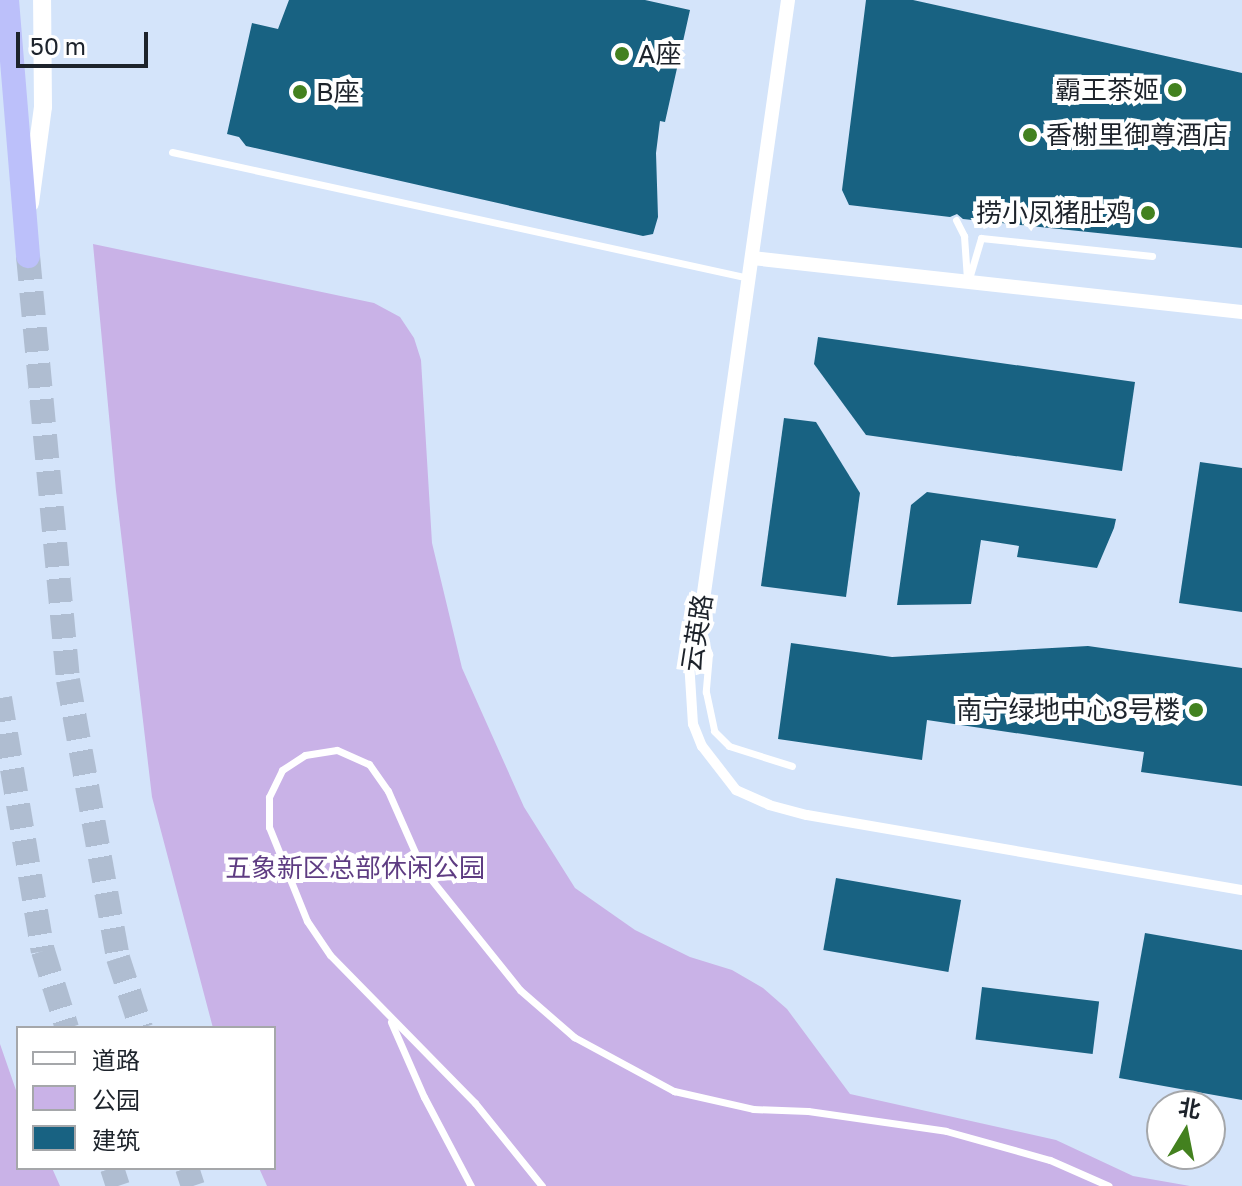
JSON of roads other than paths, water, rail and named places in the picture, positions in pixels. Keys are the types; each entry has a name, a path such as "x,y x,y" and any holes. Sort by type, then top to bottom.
{"highway":[{"path":"7,0 28,256"}],"street":[{"path":"27,229 43,107 42,0"},
{"name":"云英路","path":"788,0 699,628 689,661 693,724 702,746 736,790 769,805 807,815 1242,890"},
{"path":"752,258 1242,312"}],"lane":[{"path":"172,152 749,278"},
{"path":"956,220 964,236 968,282"},
{"path":"968,282 981,238 1152,256"},
{"path":"699,628 709,654 706,692 714,731 729,746 792,766"},
{"path":"542,1186 475,1103 330,955 307,921 269,827 269,797 282,770 305,755 337,750 369,764 388,791 422,868 520,990 574,1037 674,1091 753,1109 808,1111 946,1131 1050,1160 1109,1186"},
{"path":"388,1016 424,1097 471,1186"}],"tunnel":[{"path":"28,256 68,680 118,958 140,1026"},
{"path":"0,698 43,951 66,1026"},
{"path":"113,1170 118,1186"},
{"path":"188,1170 193,1186"}],"place":[{"name":"A座","path":"622,54"},
{"name":"霸王茶姬","path":"1175,90"},
{"name":"B座","path":"300,92"},
{"name":"香榭里御尊酒店","path":"1030,135"},
{"name":"捞小凤猪肚鸡","path":"1148,213"},
{"name":"南宁绿地中心8号楼","path":"1196,710"}],"park label":[{"name":"五象新区总部休闲公园","path":"355,868"}]}
